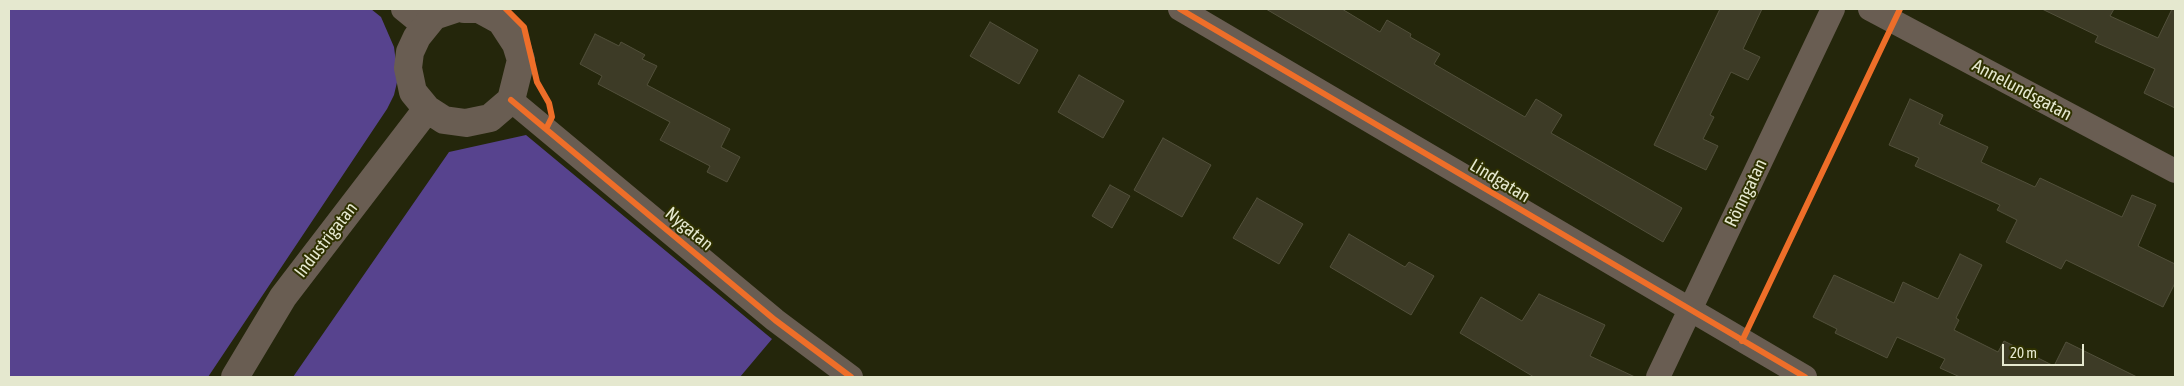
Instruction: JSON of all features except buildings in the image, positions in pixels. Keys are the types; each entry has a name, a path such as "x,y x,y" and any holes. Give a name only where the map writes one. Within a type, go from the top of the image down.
{"street":[{"path":"403,9 425,27"},
{"path":"455,9 434,16 417,37 410,52 408,68 414,92 427,109 444,120 466,123 490,118 511,100 521,60 516,44 500,21 499,14 479,9 464,9"},
{"name":"Lindgatan","path":"1180,9 1805,377"},
{"name":"Rönngatan","path":"1658,377 1833,9"},
{"name":"Annelundsgatan","path":"1870,9 2175,171"},
{"name":"Nygatan","path":"511,100 775,320 851,377"},
{"name":"Industrigatan","path":"234,377 283,297 427,109"}],"shaded area":[{"path":"9,9 371,9 381,17 394,47 398,78 394,95 387,109 208,377 9,377"},
{"path":"526,135 772,339 740,377 293,377 449,152"}],"cycle path":[{"path":"506,9 524,27 537,82 549,103 552,117 546,129"},
{"path":"1180,9 1805,377"},
{"path":"1742,341 1900,9"},
{"path":"511,100 775,320 851,377"}]}
